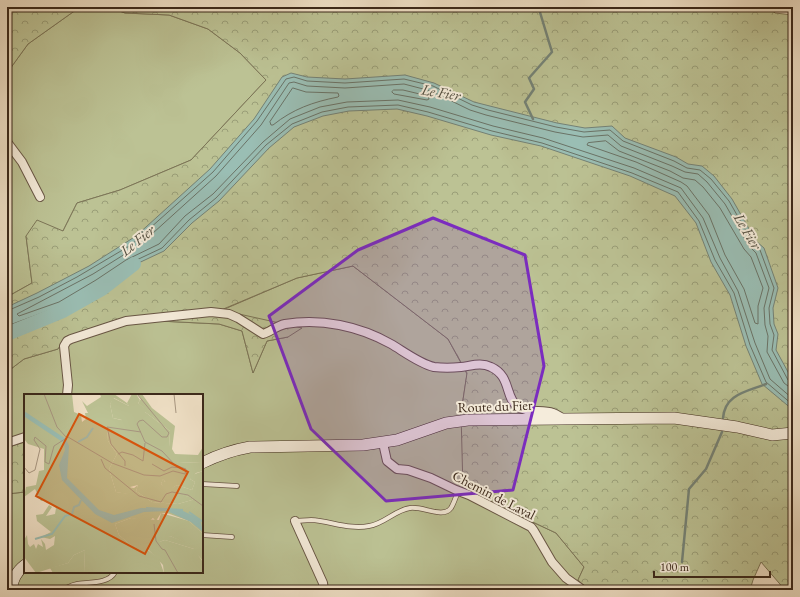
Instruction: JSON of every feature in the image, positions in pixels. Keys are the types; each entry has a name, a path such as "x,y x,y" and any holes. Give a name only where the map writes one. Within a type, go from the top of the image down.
{"main road":[{"name":"Route du Fier","path":"203,463 236,449 250,447 363,446 383,443 446,423 468,420 674,418 737,427 772,435 793,433"},
{"path":"11,590 13,578 18,570 24,566"}],"street":[{"path":"7,142 22,162 40,197"},
{"path":"67,394 68,385 64,346 71,339 126,321 211,312 229,314 263,334 284,324 342,324 387,342 432,367 460,367 476,364 489,366 498,371 503,377 514,403 518,407 523,410 553,413 565,419"},
{"path":"7,443 24,437"},
{"name":"Chemin de Laval","path":"383,443 387,461 397,469 408,470 431,478 469,495 531,527 552,562 566,578 583,590"},
{"path":"295,521 323,582 324,590"}],"lane":[{"path":"203,484 237,486"},
{"path":"295,521 310,520 367,527 380,524 398,512 410,508 428,509 439,513 445,512 450,510 453,506 458,491"},
{"path":"203,535 232,537"},
{"path":"62,590 74,584 103,580 113,576 114,573"}],"highlighted area":[{"path":"433,218 525,255 544,366 513,490 386,501 311,429 269,316 358,250"}],"green space":[{"path":"7,7 80,7 28,44 7,73"},
{"path":"80,7 109,7 125,13 169,15 208,29 240,53 266,80 191,160 120,190 77,203 63,231 26,236 32,283 7,297 7,73 28,44"},
{"path":"109,7 769,7 775,13 793,15 793,590 785,590 761,562 750,590 589,590 578,580 584,567 556,533 463,489 461,413 467,373 448,339 353,266 297,278 221,310 302,328 288,337 267,341 253,373 242,331 219,324 119,319 65,337 58,349 24,359 7,372 7,297 32,283 26,236 37,220 63,231 77,203 120,190 191,160 266,80 240,53 208,29 169,15 125,13"},
{"path":"353,266 448,339 467,374 461,413 496,505 556,533 584,567 578,580 589,590 7,590 7,494 24,492 24,573 203,573 203,394 24,394 24,442 7,447 7,372 24,359 58,349 65,337 119,319 219,324 242,331 253,373 267,341 288,337 220,311 297,278"},
{"path":"24,442 24,492 7,494 7,447"}],"water":[{"path":"291,73 307,77 345,79 405,75 434,83 474,102 557,123 585,128 612,126 625,138 676,157 688,164 702,166 714,176 732,199 756,241 764,248 778,288 773,308 774,324 778,334 776,350 793,381 793,410 762,384 746,346 730,295 711,262 696,223 675,196 630,176 541,146 491,135 427,116 397,109 349,111 323,116 294,127 269,148 219,201 192,223 164,251 130,267 101,288 63,310 7,331 7,307 89,266 136,236 210,169 254,119 282,77"}],"waterway":[{"path":"533,119 525,102 534,89 529,78 552,52 539,9 541,7"},
{"name":"Le Fier","path":"7,334 63,311 102,289 134,264"},
{"path":"723,418 725,410 732,399 744,392 766,384"},
{"path":"682,562 689,489 706,469 722,432"}]}
